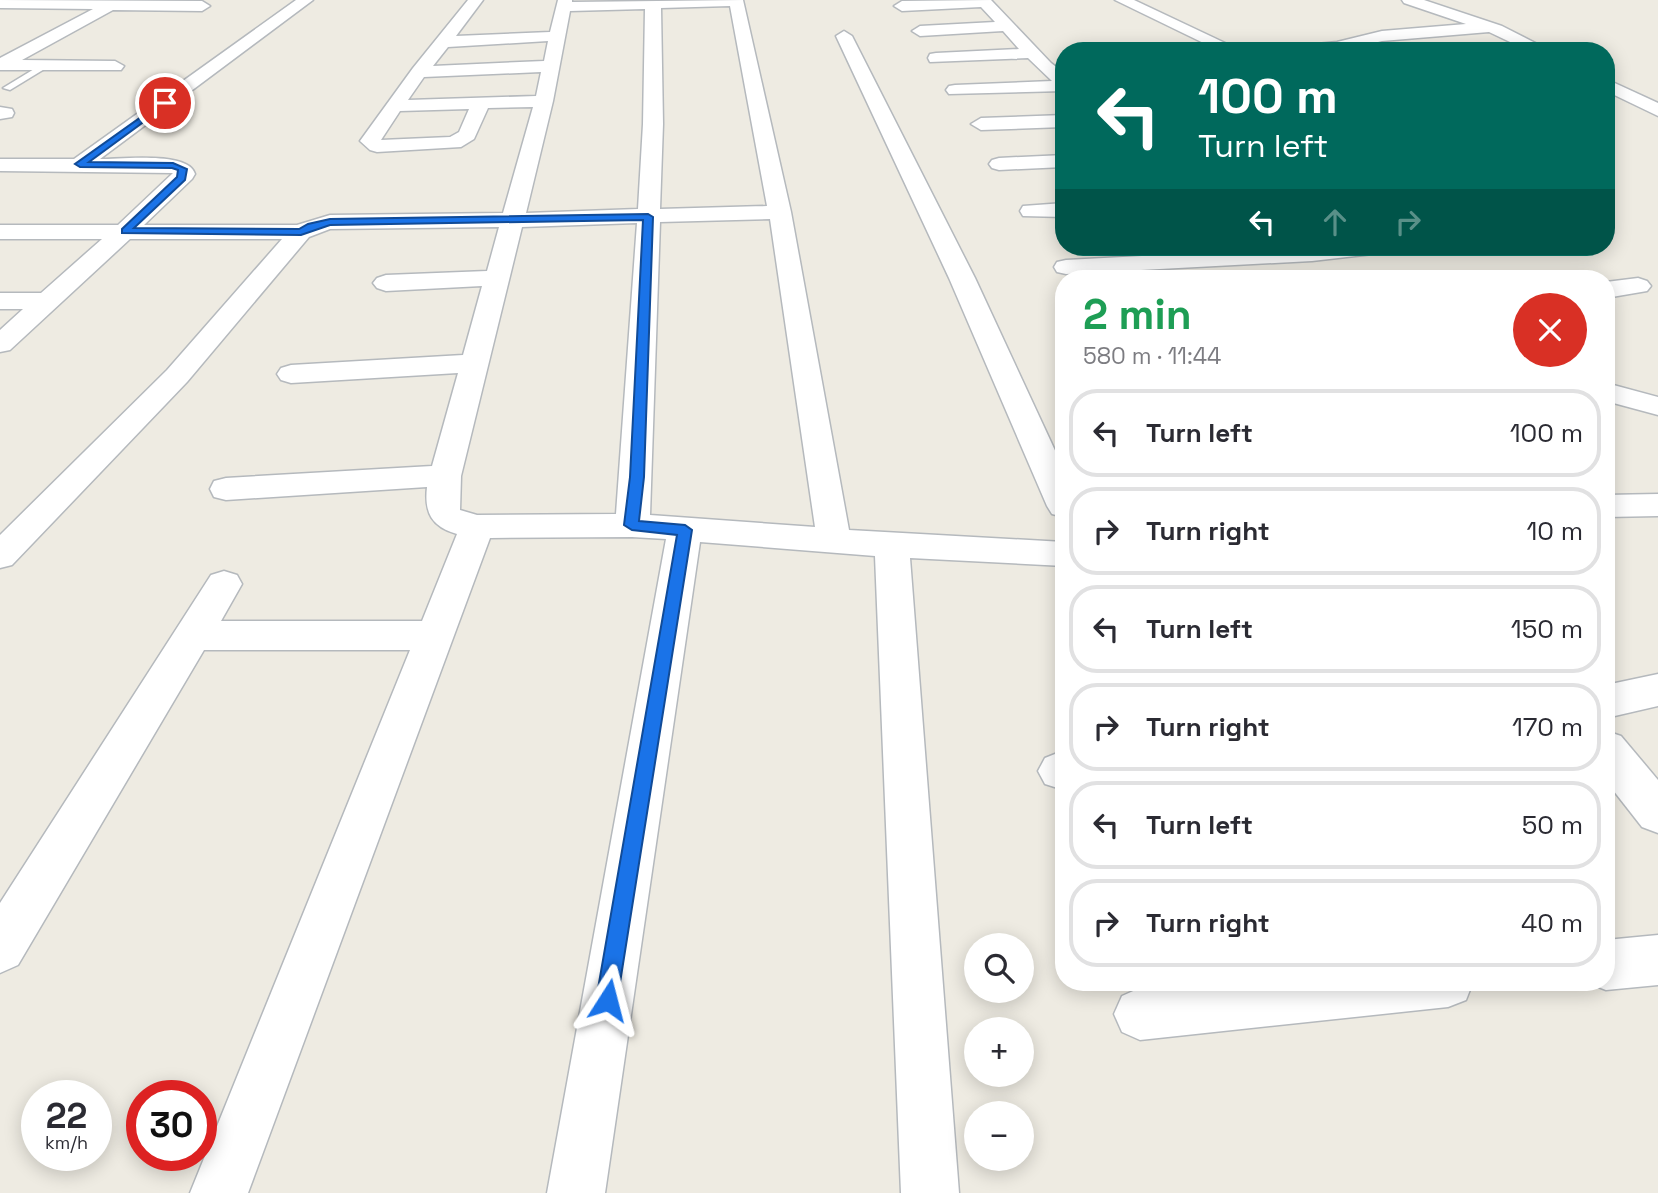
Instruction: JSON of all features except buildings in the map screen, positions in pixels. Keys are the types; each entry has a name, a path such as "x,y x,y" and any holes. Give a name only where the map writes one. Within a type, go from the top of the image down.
{"street":[{"path":"80,164 306,0"},
{"path":"476,0 371,138 373,145 454,143 467,135 481,103"},
{"path":"1122,0 1214,42"},
{"path":"1409,0 1490,27 1523,42"},
{"path":"834,541 780,212 736,1 653,2 561,8 544,101 444,476 440,508 444,515 460,524 477,527 632,525 685,530 834,541 892,545 1055,554"},
{"path":"902,6 984,1 1055,75"},
{"path":"632,525 637,477 653,124 653,2"},
{"path":"0,4 117,3 202,6"},
{"path":"115,66 0,65 117,3"},
{"path":"463,15 489,15"},
{"path":"920,31 1007,26"},
{"path":"1357,42 1382,36 1490,27"},
{"path":"26,29 105,30"},
{"path":"442,42 558,36"},
{"path":"844,36 961,278 1055,486"},
{"path":"936,58 1032,53"},
{"path":"419,72 551,66"},
{"path":"955,90 1055,84"},
{"path":"1615,88 1658,110"},
{"path":"394,106 544,101"},
{"path":"981,124 1055,121"},
{"path":"999,164 1055,161"},
{"path":"0,164 173,165 183,169 181,178 0,344"},
{"path":"1031,211 1055,210"},
{"path":"0,556 177,376 301,232 312,226 330,222 780,212"},
{"path":"0,232 301,232"},
{"path":"1066,267 1223,256"},
{"path":"1315,256 1332,270"},
{"path":"386,283 498,278"},
{"path":"1615,289 1638,286"},
{"path":"0,302 45,301"},
{"path":"291,374 476,363"},
{"path":"1615,390 1658,379"},
{"path":"1615,394 1658,406"},
{"path":"226,489 444,476"},
{"path":"1615,506 1658,505"},
{"path":"219,1193 477,527"},
{"path":"576,1193 685,530"},
{"path":"892,545 930,1193"},
{"path":"0,948 224,584"},
{"path":"193,635 434,636"},
{"path":"1615,700 1658,690"},
{"path":"1615,760 1658,813"},
{"path":"1615,964 1658,960"},
{"path":"1140,1014 1361,991"}],"lane":[{"path":"7,88 47,65"}],"route":[{"path":"165,103 80,164 173,165 183,169 181,178 125,231 301,232 320,223 330,222 648,217 637,477 632,525 685,530 608,1000"}]}
